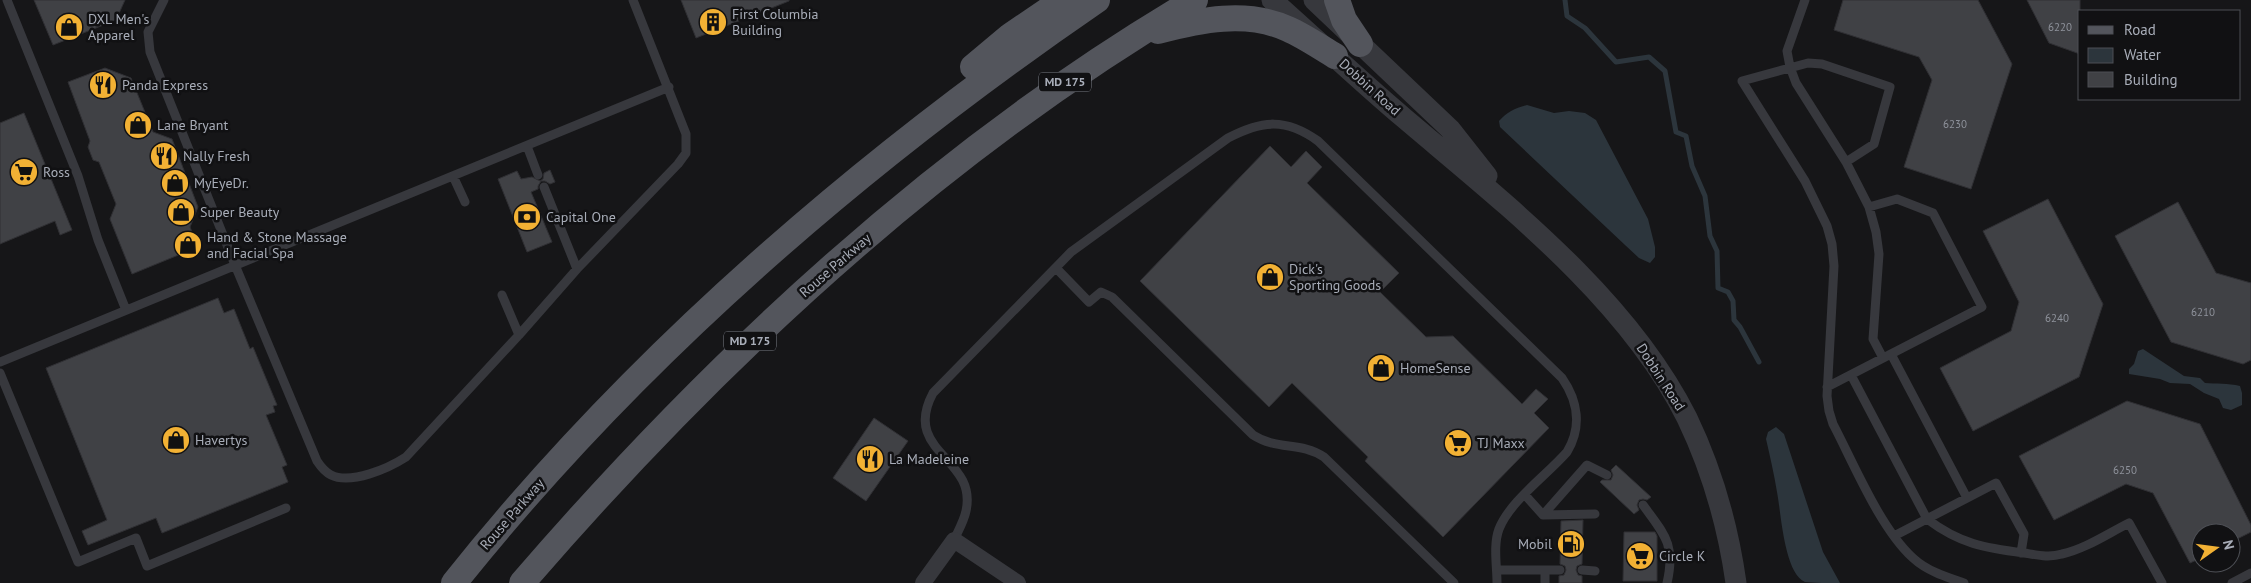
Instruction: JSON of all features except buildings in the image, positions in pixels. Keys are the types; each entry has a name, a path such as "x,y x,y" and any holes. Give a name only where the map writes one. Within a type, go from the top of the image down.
{"main road":[{"path":"710,308 793,225 926,106 1010,36 1063,0"},
{"name":"Rouse Parkway","path":"454,583 542,480 623,393 710,308 881,158 998,69 1097,0"},
{"name":"Rouse Parkway","path":"522,583 583,512 663,426 748,343 832,267 981,144 1050,92 1128,39 1195,0"},
{"path":"1337,0 1344,20 1360,44"},
{"path":"1128,39 1204,21 1251,18 1287,28 1335,56"}],"street":[{"name":"Dobbin Road","path":"1272,0 1403,117 1516,212 1602,298 1635,338 1665,380 1705,458 1719,501 1732,555 1736,583"},
{"name":"Dobbin Road","path":"1314,0 1450,129 1516,212"},
{"path":"924,583 954,540 1018,583"}],"lane":[{"path":"7,0 78,176 98,240 126,310"},
{"path":"164,0 148,32 150,52 235,265 317,461 324,470 341,478 374,472 394,465 406,456 519,335 577,269 678,164 686,153 686,134 633,0"},
{"path":"1805,0 1787,51 1790,67 1796,83 1846,162 1870,207 1879,254 1873,339 1887,356 1967,498"},
{"path":"1846,162 1874,144 1890,87 1822,64 1808,63 1742,81 1805,181 1827,226 1832,244 1834,266 1827,387 1828,411 1833,424 1894,536 1914,559 1947,578 1964,583"},
{"path":"0,362 669,87"},
{"path":"954,540 966,511 965,488 956,469 928,437 925,415 928,403 934,392 1072,252 1228,138 1244,130 1275,123 1291,126 1305,132 1318,141 1562,378 1571,391 1576,403 1577,415 1574,441 1560,460 1513,507 1498,530 1496,544 1497,583"},
{"path":"527,146 538,175"},
{"path":"453,176 464,202"},
{"path":"544,187 577,269"},
{"path":"1827,387 1982,307 1933,213 1897,199 1870,207"},
{"path":"1056,268 1089,302 1100,292 1112,297 1253,435 1269,444 1310,448 1324,457 1454,583"},
{"path":"502,295 519,335"},
{"path":"0,372 78,562 136,538 147,566 286,508"},
{"path":"1851,375 1928,519 1940,529 1985,548 2049,557 2077,550 2128,523 2162,583"},
{"path":"1543,515 1588,465 1607,475"},
{"path":"1894,536 1996,483 2024,534 2021,553"},
{"path":"1525,495 1543,515 1595,514"},
{"path":"1643,505 1666,535 1670,551 1667,583"},
{"path":"1497,570 1560,570"},
{"path":"1544,570 1545,583"},
{"path":"1582,570 1595,570"},
{"path":"2232,583 2251,573"}],"water":[{"path":"1527,105 1554,113 1569,111 1585,113 1596,120 1648,219 1655,247 1655,257 1650,263 1639,258 1500,127 1499,121 1505,115"},
{"path":"2143,349 2184,376 2200,378 2205,383 2240,386 2242,405 2231,410 2223,408 2219,399 2204,393 2190,384 2170,383 2160,379 2129,374 2129,369 2134,364 2138,351"},
{"path":"1776,427 1784,434 1823,552 1840,583 1805,582 1792,567 1785,541 1766,439 1768,432"}],"waterway":[{"path":"1565,0 1567,16 1585,28 1616,62 1649,57 1665,71 1676,132 1686,136 1692,166 1705,196 1710,236 1717,251 1718,288 1728,292 1733,301 1734,320 1740,327 1759,362"}],"place":[{"name":"First Columbia Building","path":"713,22"},
{"name":"DXL Men's Apparel","path":"69,27"},
{"name":"Panda Express","path":"103,85"},
{"name":"Lane Bryant","path":"138,125"},
{"name":"Nally Fresh","path":"164,156"},
{"name":"Ross","path":"24,172"},
{"name":"MyEyeDr.","path":"175,183"},
{"name":"Super Beauty","path":"181,212"},
{"name":"Capital One","path":"527,217"},
{"name":"Hand & Stone Massage and Facial Spa","path":"188,245"},
{"name":"Dick's Sporting Goods","path":"1270,277"},
{"name":"HomeSense","path":"1381,368"},
{"name":"Havertys","path":"176,440"},
{"name":"TJ Maxx","path":"1458,443"},
{"name":"La Madeleine","path":"870,459"},
{"name":"Mobil","path":"1571,544"},
{"name":"Circle K","path":"1640,556"}]}
